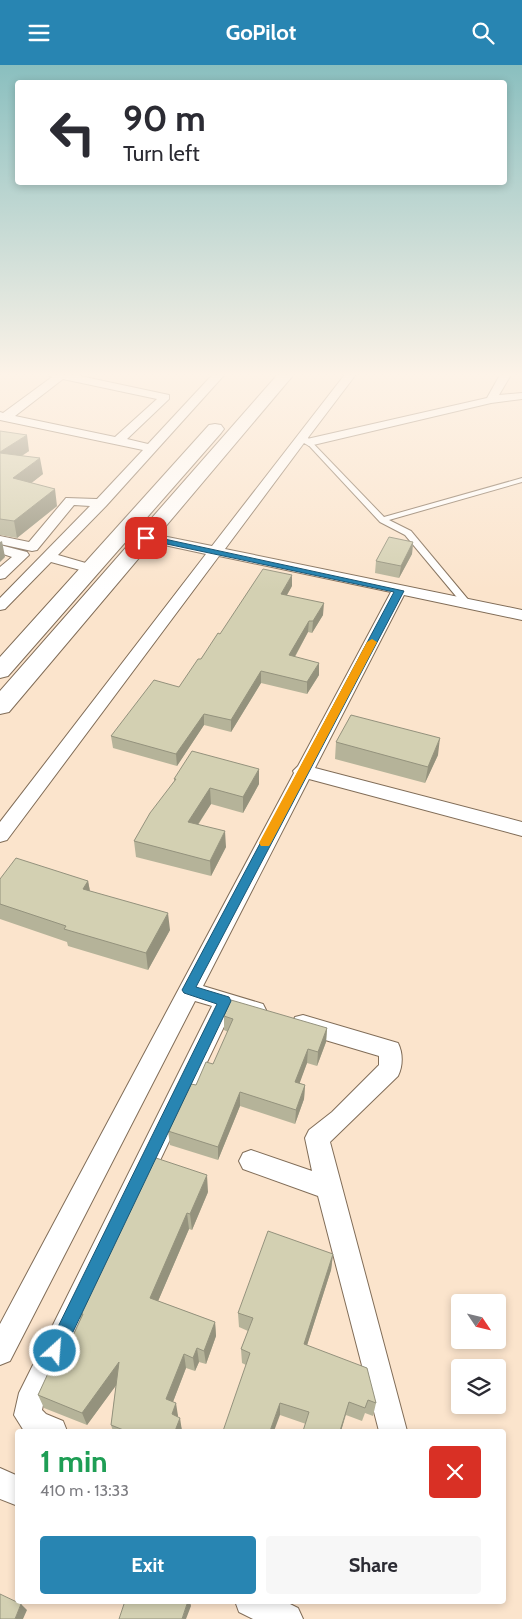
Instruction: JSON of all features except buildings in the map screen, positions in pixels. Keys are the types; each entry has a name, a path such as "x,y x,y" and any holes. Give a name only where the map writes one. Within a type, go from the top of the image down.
{"street":[{"path":"134,446 151,449"},
{"path":"0,606 6,592 48,557 154,446"},
{"path":"0,671 200,446"},
{"path":"0,706 225,446"},
{"path":"0,835 215,552 301,446"},
{"path":"0,540 32,547 71,501 101,503"},
{"path":"123,533 522,615"},
{"path":"0,549 22,555 0,575"},
{"path":"48,557 91,569"},
{"path":"0,1351 302,771 399,591"},
{"path":"302,771 522,829"},
{"path":"188,990 390,1050 390,1069 340,1119 317,1138 328,1188 392,1429"},
{"path":"48,1429 36,1424 28,1415 30,1403 225,1001"},
{"path":"251,1161 328,1188"},
{"path":"0,1483 15,1490"},
{"path":"256,1604 287,1619"}],"lane":[{"path":"312,446 383,520 408,533 468,605"},
{"path":"383,520 522,479"}],"slow traffic":[{"path":"265,843 372,642"}],"route":[{"path":"55,1351 225,1001 188,990 302,771 399,591 146,538"}]}
